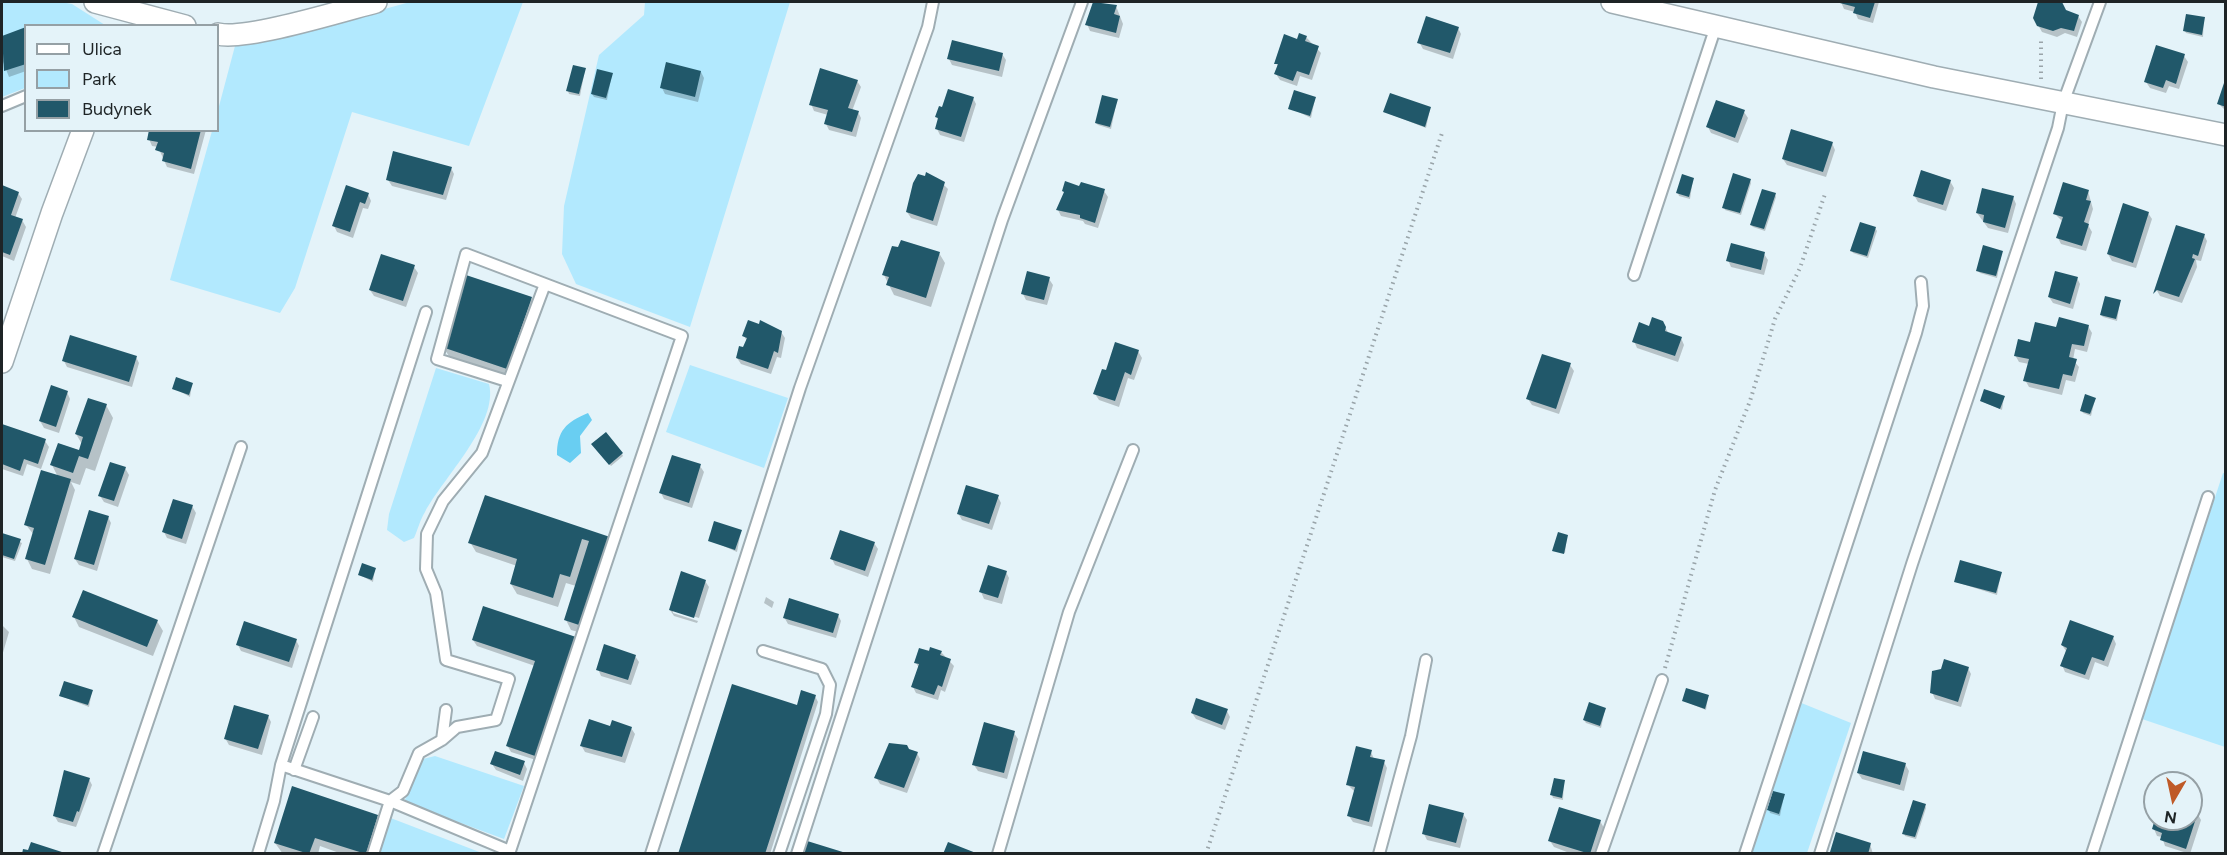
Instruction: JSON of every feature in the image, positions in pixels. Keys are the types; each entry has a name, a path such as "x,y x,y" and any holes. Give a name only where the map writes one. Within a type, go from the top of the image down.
{"street":[{"path":"95,2 177,24"},
{"path":"219,34 254,31 312,20 376,2"},
{"path":"1612,2 1934,77 2226,135"},
{"path":"2,362 82,132"}],"lane":[{"path":"651,854 800,388 927,27 933,2"},
{"path":"797,854 1002,220 1083,2"},
{"path":"1820,854 1912,564 2058,128 2063,103 2100,2"},
{"path":"1634,275 1716,26"},
{"path":"2,106 24,97"},
{"path":"281,765 390,801 510,851 682,336 466,254 437,359 507,381"},
{"path":"1745,854 1916,333 1923,306 1921,282"},
{"path":"373,854 390,801 403,791 419,753 442,740 457,727 496,720 509,679 446,660 436,593 426,569 427,534 443,501 482,453 545,284"},
{"path":"258,854 274,801 281,765 426,312"},
{"path":"103,854 241,447"},
{"path":"998,854 1069,612 1133,450"},
{"path":"2092,854 2208,497"},
{"path":"763,651 822,669 830,685 826,714 779,854"},
{"path":"1379,854 1411,736 1426,660"},
{"path":"1601,854 1662,680"},
{"path":"442,740 446,710"},
{"path":"294,770 313,717"}],"path":[{"path":"2037,98 2042,72 2042,41"},
{"path":"1206,854 1443,130"},
{"path":"1662,680 1712,499 1750,401 1775,319 1800,268 1825,194"}],"green space":[{"path":"2,2 72,4 103,24 24,24 24,88 2,97"},
{"path":"410,2 523,2 469,146 352,112 295,288 280,313 170,280 212,132 219,132 219,106 235,46 319,27"},
{"path":"645,2 790,2 690,327 576,284 562,254 564,206 599,55 644,15"},
{"path":"690,365 788,398 764,468 666,432"},
{"path":"436,368 489,384 490,399 486,416 468,450 433,498 420,521 414,538 404,542 387,530 389,514"},
{"path":"2223,473 2226,474 2225,747 2142,719"},
{"path":"1794,700 1851,723 1807,853 1743,854"},
{"path":"435,756 524,786 504,839 404,802 423,759"},
{"path":"388,817 482,853 376,854"}],"shaded area":[{"path":"588,413 592,420 580,436 581,453 570,463 557,455 561,434 564,428 574,420"}],"building":[{"path":"1093,2 1117,5 1114,14 1120,16 1116,33 1085,25"},
{"path":"1836,2 1875,2 1870,18 1853,13 1855,7"},
{"path":"2038,2 2062,2 2066,10 2079,15 2074,31 2061,28 2053,31 2037,26 2033,18"},
{"path":"2186,14 2205,17 2202,35 2183,31"},
{"path":"1426,16 1459,27 1450,53 1417,43"},
{"path":"24,28 24,65 4,71 2,36"},
{"path":"1299,33 1307,36 1305,41 1319,46 1309,75 1297,71 1293,81 1274,74 1278,64 1274,64 1284,34 1297,39"},
{"path":"952,40 1003,53 999,71 947,59"},
{"path":"2156,45 2185,54 2176,84 2166,80 2163,88 2144,82"},
{"path":"666,62 701,71 695,97 660,88"},
{"path":"573,65 586,68 579,94 566,91"},
{"path":"820,68 858,80 848,108 859,111 852,132 824,124 828,110 809,105"},
{"path":"597,69 613,73 606,98 591,94"},
{"path":"2226,80 2226,107 2217,104"},
{"path":"948,89 974,97 961,137 935,129 938,118 935,117 939,106 942,107"},
{"path":"1294,90 1316,97 1310,116 1288,109"},
{"path":"1390,93 1431,107 1425,127 1383,112"},
{"path":"1102,95 1118,99 1110,127 1095,123"},
{"path":"1716,100 1745,110 1735,138 1706,127"},
{"path":"1791,129 1833,142 1823,172 1782,159"},
{"path":"149,132 200,132 191,169 162,161 164,153 155,150 158,142 147,140"},
{"path":"393,151 452,167 443,195 386,180"},
{"path":"1921,170 1951,180 1943,205 1913,196"},
{"path":"926,172 945,182 933,221 906,212 913,183 918,174 925,176"},
{"path":"1733,173 1751,179 1740,213 1722,208"},
{"path":"1682,174 1694,178 1689,197 1676,193"},
{"path":"1065,181 1079,186 1081,182 1105,189 1095,223 1080,218 1080,215 1056,210 1064,192 1062,191"},
{"path":"2063,182 2089,190 2086,200 2091,201 2084,222 2089,224 2082,246 2056,238 2063,217 2053,214"},
{"path":"2,185 19,192 11,215 23,219 10,255 2,252"},
{"path":"346,185 369,193 365,204 360,202 350,232 332,226"},
{"path":"1982,188 2014,196 2005,228 1983,222 1984,215 1976,213"},
{"path":"1762,189 1776,193 1764,229 1750,225"},
{"path":"2123,203 2149,212 2133,263 2107,254"},
{"path":"1860,222 1876,227 1867,256 1850,251"},
{"path":"2176,225 2205,234 2198,256 2193,254 2192,258 2195,259 2179,297 2157,290 2153,294"},
{"path":"901,240 940,252 926,298 886,285 889,277 882,275 892,246 898,247"},
{"path":"1731,243 1765,252 1761,270 1726,261"},
{"path":"1983,245 2003,251 1996,276 1976,271"},
{"path":"381,254 415,265 403,301 369,290"},
{"path":"1027,271 1050,277 1044,300 1021,294"},
{"path":"2055,271 2078,277 2070,304 2048,297"},
{"path":"466,275 532,297 507,369 442,347"},
{"path":"2105,296 2121,300 2116,319 2100,315"},
{"path":"1652,317 1663,321 1665,331 1682,337 1675,356 1632,342 1639,322 1649,326"},
{"path":"2059,317 2089,325 2084,346 2072,344 2069,357 2077,359 2072,376 2063,374 2059,389 2023,381 2029,359 2014,356 2018,339 2030,342 2035,322 2056,327"},
{"path":"748,320 759,324 760,320 782,331 778,353 774,351 768,369 736,358 739,346 743,347 747,338 742,336"},
{"path":"70,335 137,356 129,382 62,361"},
{"path":"1115,342 1139,350 1131,375 1125,372 1115,401 1093,394 1102,369 1106,370"},
{"path":"1542,354 1571,363 1556,409 1526,399"},
{"path":"176,377 193,383 189,395 172,389"},
{"path":"51,385 68,391 56,427 39,421"},
{"path":"1984,389 2005,396 2000,409 1980,401"},
{"path":"2085,394 2096,398 2090,414 2080,411"},
{"path":"88,398 107,404 88,459 79,456 73,473 50,465 58,443 79,450 83,437 75,434"},
{"path":"2,424 46,439 38,464 24,459 20,471 2,464"},
{"path":"606,432 623,453 609,465 591,444"},
{"path":"672,455 701,464 689,503 659,493"},
{"path":"110,462 126,467 114,501 98,496"},
{"path":"41,470 71,479 45,565 25,559 34,528 24,525"},
{"path":"966,485 999,495 989,524 957,514"},
{"path":"485,495 610,537 582,626 564,620 589,541 582,539 570,577 560,574 553,598 510,584 517,559 468,543"},
{"path":"173,499 193,505 182,539 162,532"},
{"path":"89,510 109,516 94,565 74,559"},
{"path":"714,521 742,530 735,550 708,541"},
{"path":"840,530 875,542 865,571 830,559"},
{"path":"1558,532 1568,535 1564,554 1552,551"},
{"path":"2,533 21,539 14,559 2,555"},
{"path":"1960,560 2002,572 1996,593 1954,582"},
{"path":"362,563 376,568 372,580 358,575"},
{"path":"988,565 1007,571 998,598 979,592"},
{"path":"681,571 706,580 694,618 669,610"},
{"path":"83,590 158,620 147,647 72,617"},
{"path":"789,598 839,614 833,633 783,618"},
{"path":"483,606 579,638 538,757 506,746 535,661 472,640"},
{"path":"2070,620 2114,636 2104,661 2092,657 2085,675 2060,666 2067,648 2061,645"},
{"path":"244,621 297,639 289,662 236,645"},
{"path":"604,644 636,655 628,680 596,670"},
{"path":"930,647 942,651 940,655 951,659 942,687 938,685 934,695 911,687 919,664 914,663 919,648 929,651"},
{"path":"1944,659 1969,667 1958,702 1930,693 1932,671 1941,669"},
{"path":"64,681 93,690 88,705 59,696"},
{"path":"732,684 797,705 801,690 816,695 765,854 678,854"},
{"path":"1686,688 1709,695 1705,709 1682,701"},
{"path":"1196,698 1228,709 1222,725 1191,713"},
{"path":"1589,702 1606,708 1600,726 1583,720"},
{"path":"234,705 269,715 258,749 224,739"},
{"path":"589,719 610,726 612,720 632,727 622,757 580,746"},
{"path":"984,722 1015,731 1004,773 972,765"},
{"path":"889,743 907,745 909,749 918,752 904,788 874,778"},
{"path":"1356,746 1372,750 1370,757 1385,760 1369,822 1347,816 1355,787 1346,785"},
{"path":"495,751 525,761 520,775 490,764"},
{"path":"1863,751 1906,763 1900,785 1857,773"},
{"path":"64,770 90,778 79,812 77,811 73,822 53,816"},
{"path":"1554,778 1565,780 1562,798 1550,795"},
{"path":"292,786 378,815 366,854 315,838 309,854 274,843"},
{"path":"1773,791 1785,794 1779,814 1767,810"},
{"path":"1913,800 1926,804 1915,837 1902,834"},
{"path":"1429,804 1464,813 1456,843 1422,834"},
{"path":"1559,807 1601,820 1590,854 1548,841"},
{"path":"2157,831 2192,831 2186,849 2160,840 2162,833"},
{"path":"1836,832 1871,843 1868,854 1830,852"},
{"path":"804,840 846,853 846,854 801,854"},
{"path":"31,842 65,854 22,854 23,849 28,850"},
{"path":"948,842 976,853 976,854 943,854"}]}
